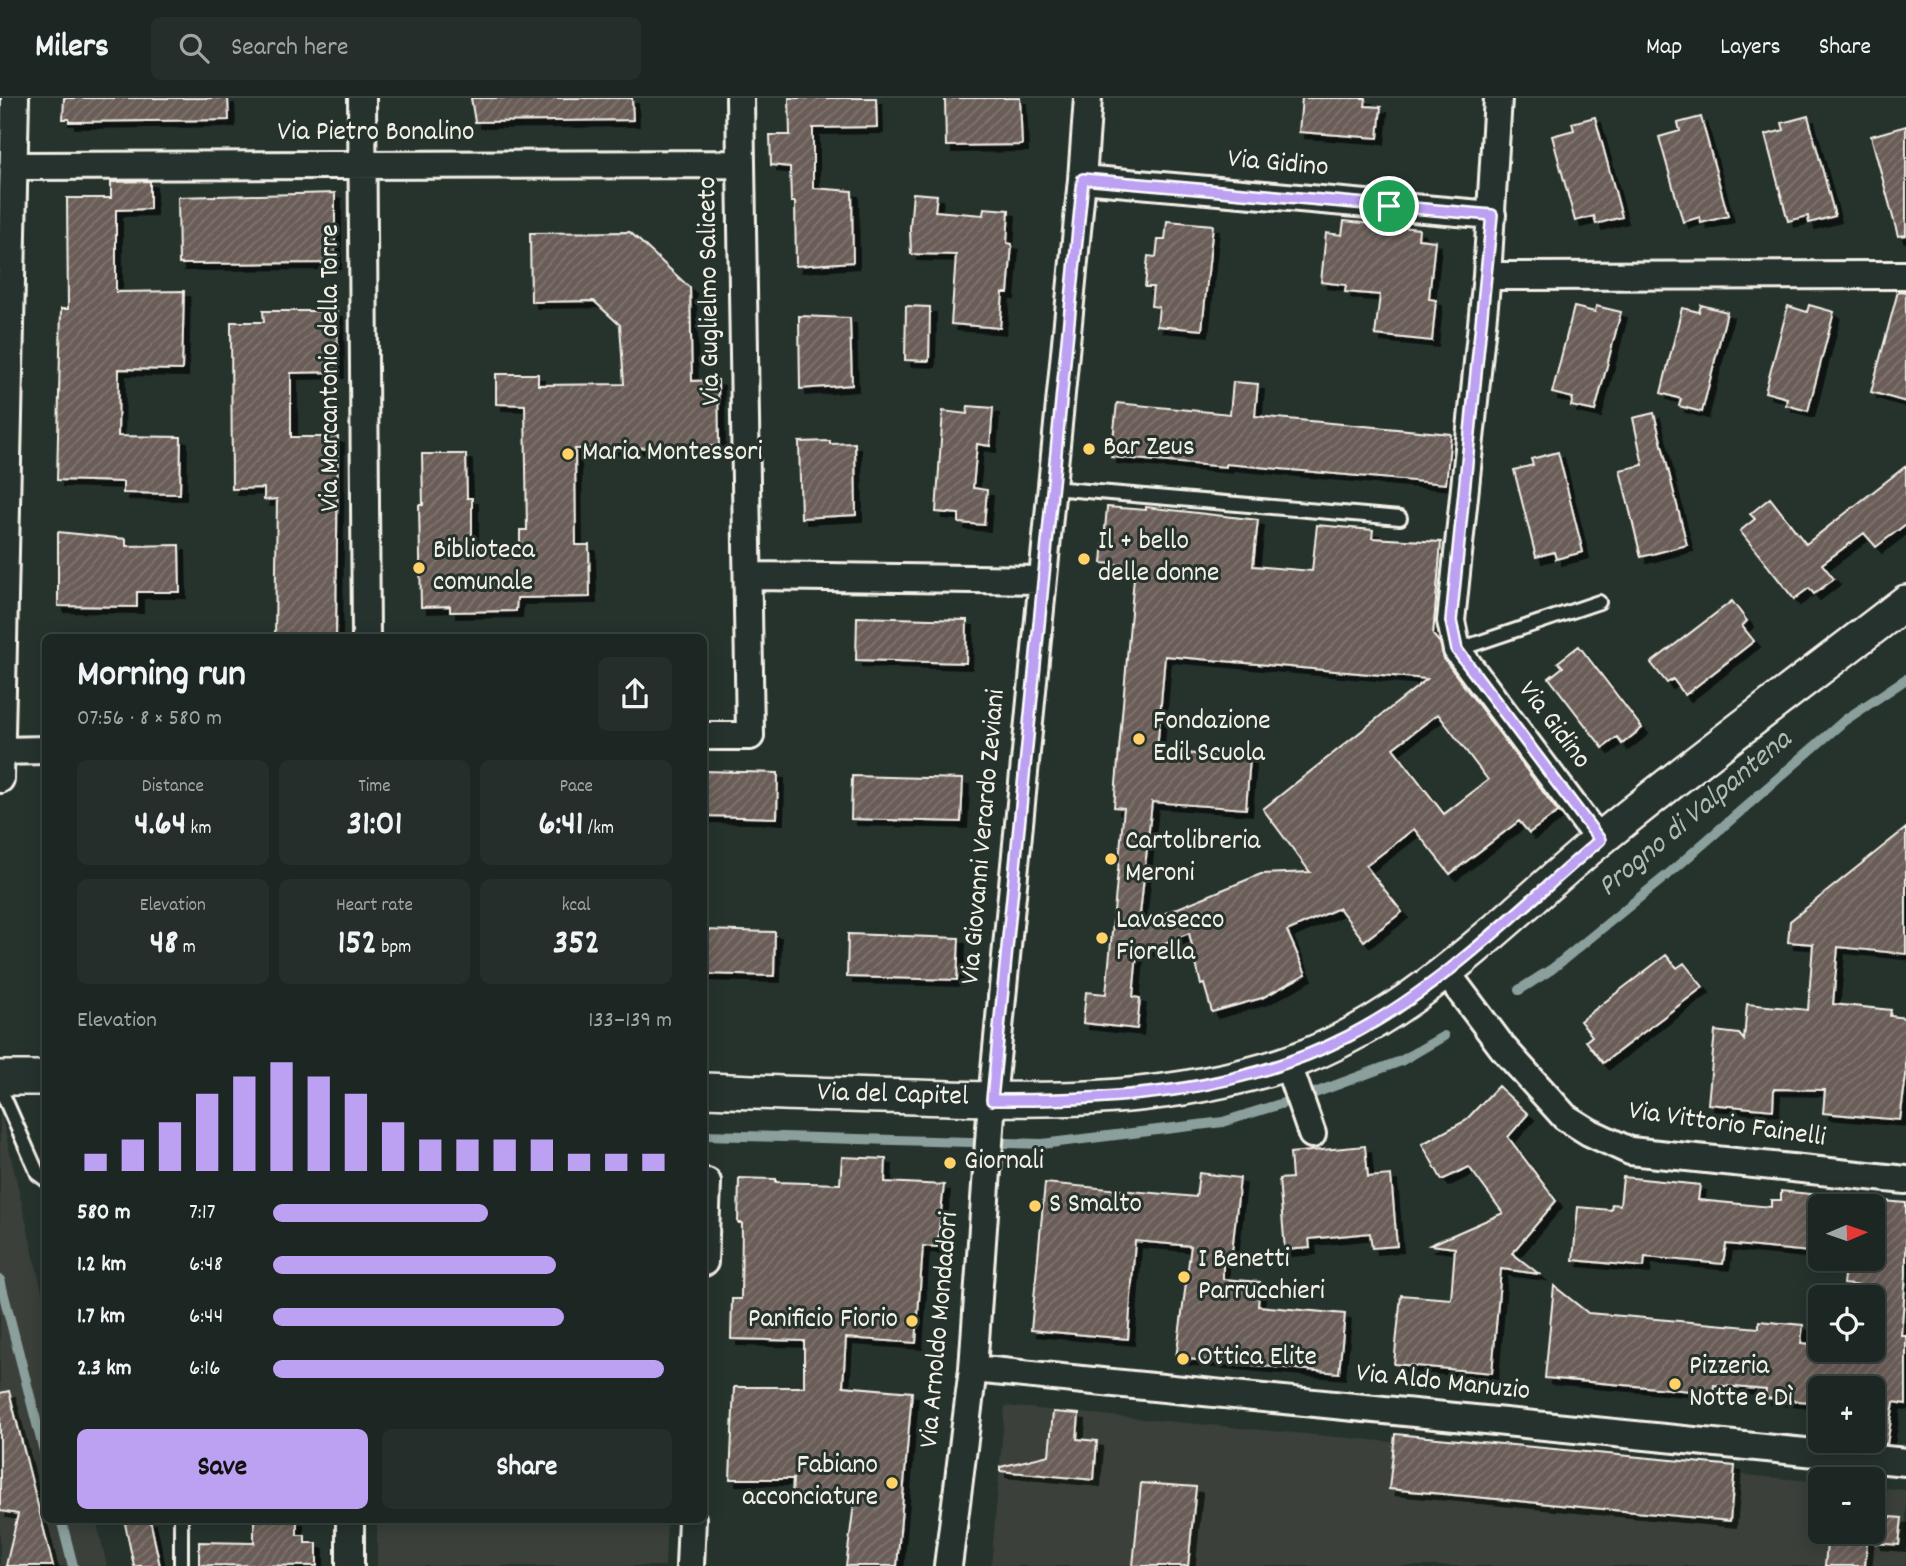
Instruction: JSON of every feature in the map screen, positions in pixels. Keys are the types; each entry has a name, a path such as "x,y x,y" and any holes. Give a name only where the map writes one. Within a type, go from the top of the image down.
{"street":[{"path":"0,779 15,98"},
{"name":"Via Marcantonio della Torre","path":"362,98 366,634"},
{"name":"Via Guglielmo Saliceto","path":"707,736 750,736 740,98"},
{"name":"Via Giovanni Verardo Zeviani","path":"991,1109 1041,580 1083,179 1088,98"},
{"path":"1492,215 1499,98"},
{"name":"Via Pietro Bonalino","path":"13,166 740,164"},
{"name":"Via Gidino","path":"1083,179 1492,215 1451,621 1457,650 1600,840"},
{"path":"1487,276 1906,275"},
{"path":"748,576 1041,580"},
{"name":"Via del Capitel","path":"707,1090 991,1109 1064,1100 1134,1096 1189,1088 1270,1069 1292,1076 1446,972 1600,840 1906,602"},
{"path":"1,751 42,750"},
{"name":"Via Vittorio Fainelli","path":"1446,972 1503,1048 1564,1117 1589,1132 1630,1150 1906,1180"},
{"path":"1292,1076 1312,1134"},
{"path":"0,1078 42,1078"},
{"name":"Via Arnoldo Mondadori","path":"948,1566 973,1369 991,1109"},
{"name":"Via Aldo Manuzio","path":"973,1369 1906,1462"},
{"path":"350,1523 350,1566"},
{"path":"690,1566 692,1523"}],"lane":[{"path":"1052,488 1400,518"},
{"path":"1457,650 1600,601"},
{"path":"0,1088 38,1174 42,1177"},
{"path":"181,1523 181,1566"}],"shaded area":[{"path":"0,1110 42,1291 42,1523 97,1523 107,1566 0,1566"},
{"path":"1005,1406 1808,1481 1808,1544 1885,1544 1885,1488 1906,1490 1906,1566 991,1566"},
{"path":"377,1523 667,1523 665,1566 377,1566"}],"building":[{"path":"64,98 228,98 229,120 69,122 69,119 63,119"},
{"path":"471,98 632,98 633,120 475,122"},
{"path":"789,98 876,98 877,127 813,128 813,188 852,191 853,262 796,266 795,202 791,202 790,167 771,165 770,135 790,135"},
{"path":"945,98 1020,98 1022,145 946,146"},
{"path":"1302,98 1366,98 1365,106 1381,107 1378,138 1299,132"},
{"path":"1808,116 1835,216 1809,223 1808,216 1788,221 1765,135 1784,130 1782,123"},
{"path":"1595,117 1622,217 1596,224 1594,216 1575,221 1552,136 1574,130 1572,123"},
{"path":"1701,117 1728,216 1701,223 1700,217 1683,222 1659,137 1680,131 1678,123"},
{"path":"1906,126 1906,235 1898,236 1871,136"},
{"path":"150,181 150,209 116,210 116,292 184,291 182,370 119,369 118,436 181,437 180,494 123,493 123,482 57,480 61,309 68,309 67,198 111,198 111,182"},
{"path":"335,193 335,263 179,264 178,197"},
{"path":"913,193 937,195 935,211 983,215 984,208 1009,210 1007,243 1012,244 1008,293 1003,293 1000,328 951,324 956,255 911,254"},
{"path":"1167,221 1213,225 1202,330 1157,326 1159,307 1151,306 1153,287 1145,287 1148,256 1156,257 1158,240 1165,240"},
{"path":"1344,221 1419,229 1418,239 1435,241 1429,299 1436,300 1432,341 1375,335 1380,295 1345,292 1346,285 1321,282 1326,233 1342,235"},
{"path":"630,232 690,288 692,381 718,380 719,446 575,449 576,545 589,545 590,597 517,598 516,611 450,612 450,606 421,607 419,505 423,505 422,454 466,454 467,498 472,498 472,547 520,546 520,530 527,530 525,405 496,404 496,374 538,374 538,385 624,384 620,325 594,301 531,302 530,233"},
{"path":"1898,291 1906,292 1906,402 1871,392"},
{"path":"1701,305 1727,312 1702,412 1679,406 1681,399 1661,393 1682,308 1699,312"},
{"path":"1809,305 1834,312 1808,411 1786,405 1787,398 1765,392 1788,306 1807,312"},
{"path":"906,306 930,307 929,361 905,360"},
{"path":"1596,306 1621,312 1595,411 1571,406 1573,398 1552,393 1574,307 1595,312"},
{"path":"263,311 337,311 338,372 291,373 291,437 338,437 336,634 275,634 277,499 264,500 264,488 232,489 231,322 264,322"},
{"path":"799,316 850,318 852,385 800,389"},
{"path":"1233,382 1258,384 1255,416 1451,434 1446,484 1226,464 1226,467 1111,457 1117,403 1230,414"},
{"path":"968,406 993,408 990,446 977,444 973,488 987,490 984,525 959,523 959,514 936,512 943,411 967,414"},
{"path":"1654,413 1687,545 1641,557 1620,470 1643,465 1633,418"},
{"path":"830,441 830,444 855,443 856,515 801,518 799,442"},
{"path":"1558,452 1583,552 1556,559 1554,552 1536,557 1514,470 1533,465 1531,459"},
{"path":"1906,466 1906,524 1876,547 1864,533 1822,564 1834,579 1814,594 1809,588 1794,599 1740,531 1755,519 1750,514 1770,498 1806,544"},
{"path":"1107,507 1146,510 1146,507 1258,520 1253,566 1312,571 1317,525 1373,530 1372,538 1441,542 1433,635 1440,643 1444,659 1558,812 1529,833 1519,821 1450,874 1414,829 1366,866 1402,912 1364,941 1339,908 1287,931 1306,974 1262,998 1212,1012 1204,984 1201,985 1189,933 1137,954 1133,997 1140,998 1137,1029 1083,1023 1086,992 1106,994 1124,808 1114,807 1135,566 1102,563","holes":["1165,656 1427,679 1263,809 1310,872 1261,874 1139,924 1152,802 1246,809 1250,758 1157,751","1438,714 1488,780 1444,814 1393,748"]},
{"path":"58,532 126,539 126,546 179,545 180,592 137,592 137,607 58,606"},
{"path":"1732,601 1747,621 1742,626 1754,641 1685,695 1673,679 1667,683 1651,663"},
{"path":"857,617 967,620 966,663 856,660"},
{"path":"1579,646 1642,728 1622,744 1617,737 1603,748 1549,678 1563,667 1558,662"},
{"path":"707,771 778,773 777,818 707,816"},
{"path":"852,776 963,779 961,822 851,819"},
{"path":"1906,828 1906,954 1838,947 1833,1004 1891,1010 1890,1016 1906,1018 1906,1076 1900,1120 1823,1113 1825,1090 1774,1089 1773,1110 1708,1104 1715,1031 1739,1034 1744,1040 1747,1004 1808,1010 1813,944 1788,942 1790,921"},
{"path":"707,930 775,932 774,976 707,974"},
{"path":"848,934 959,938 957,980 847,977"},
{"path":"1666,955 1677,968 1684,963 1703,987 1603,1063 1586,1041 1592,1036 1580,1021"},
{"path":"1498,1086 1528,1114 1508,1137 1556,1201 1512,1253 1539,1274 1501,1269 1492,1373 1394,1364 1401,1295 1451,1299 1455,1248 1430,1245 1503,1213 1469,1167 1442,1180 1422,1144 1465,1121"},
{"path":"1365,1146 1368,1177 1391,1175 1397,1246 1372,1248 1370,1233 1309,1239 1310,1248 1285,1250 1279,1179 1292,1178 1290,1153"},
{"path":"842,1157 886,1159 885,1182 944,1185 937,1247 923,1246 916,1343 846,1338 843,1386 912,1392 897,1566 846,1566 855,1496 792,1496 793,1479 730,1479 734,1387 804,1387 804,1341 731,1339 732,1299 741,1299 742,1223 738,1223 739,1178 840,1184"},
{"path":"1199,1173 1240,1178 1231,1261 1223,1262 1223,1279 1260,1282 1258,1306 1345,1314 1339,1373 1176,1358 1191,1246 1135,1241 1128,1339 1031,1330 1045,1183 1196,1197"},
{"path":"1623,1177 1700,1185 1698,1200 1771,1207 1771,1200 1781,1200 1781,1191 1810,1194 1808,1194 1808,1252 1726,1244 1723,1264 1645,1257 1644,1267 1573,1260 1578,1207 1611,1210 1612,1204 1620,1205"},
{"path":"1885,1201 1906,1203 1906,1275 1901,1335 1906,1335 1906,1404 1894,1402 1887,1444 1885,1376 1808,1376 1808,1402 1765,1398 1766,1390 1714,1385 1713,1393 1545,1378 1554,1286 1588,1313 1759,1328 1759,1321 1803,1325 1801,1343 1808,1344 1808,1362 1885,1362 1885,1285 1843,1284 1844,1271 1885,1271"},
{"path":"9,1391 53,1566 6,1566 18,1514 0,1511 0,1393"},
{"path":"1053,1412 1079,1414 1077,1439 1097,1441 1094,1480 1000,1471 1000,1467 1049,1455"},
{"path":"1395,1434 1735,1466 1730,1521 1389,1489"},
{"path":"1141,1483 1196,1487 1188,1566 1133,1566"},
{"path":"1885,1517 1902,1518 1899,1545 1885,1544"},
{"path":"125,1523 151,1523 160,1566 134,1566"},
{"path":"254,1523 297,1523 297,1535 305,1535 305,1543 317,1543 317,1566 199,1565 199,1542 254,1543"},
{"path":"1827,1544 1867,1544 1865,1566 1825,1566"}],"waterway":[{"name":"Progno di Valpantena","path":"1519,990 1552,969 1672,871 1845,720 1906,679"},
{"name":"Progno di Valpantena","path":"707,1135 1042,1144 1223,1122 1312,1094 1401,1061 1444,1036"},
{"path":"0,1280 42,1443"},
{"path":"62,1523 73,1566"}],"place":[{"name":"Bar Zeus","path":"1089,449"},
{"name":"Maria Montessori","path":"568,454"},
{"name":"Il + bello delle donne","path":"1084,559"},
{"name":"Biblioteca comunale","path":"419,568"},
{"name":"Fondazione Edil Scuola","path":"1139,739"},
{"name":"Cartolibreria Meroni","path":"1111,859"},
{"name":"Lavasecco Fiorella","path":"1102,938"},
{"name":"Giornali","path":"950,1163"},
{"name":"S Smalto","path":"1035,1206"},
{"name":"I Benetti Parrucchieri","path":"1184,1277"},
{"name":"Panificio Fiorio","path":"912,1321"},
{"name":"Ottica Elite","path":"1183,1359"},
{"name":"Pizzeria Notte e Dì","path":"1675,1384"},
{"name":"Fabiano acconciature","path":"892,1483"}],"route":[{"path":"1083,179 1389,206 1492,215 1451,621 1457,650 1600,840 1446,972 1378,1019 1314,1052 1270,1069 1178,1090 1134,1096 1064,1100 992,1100 1041,580 1083,179"}]}
